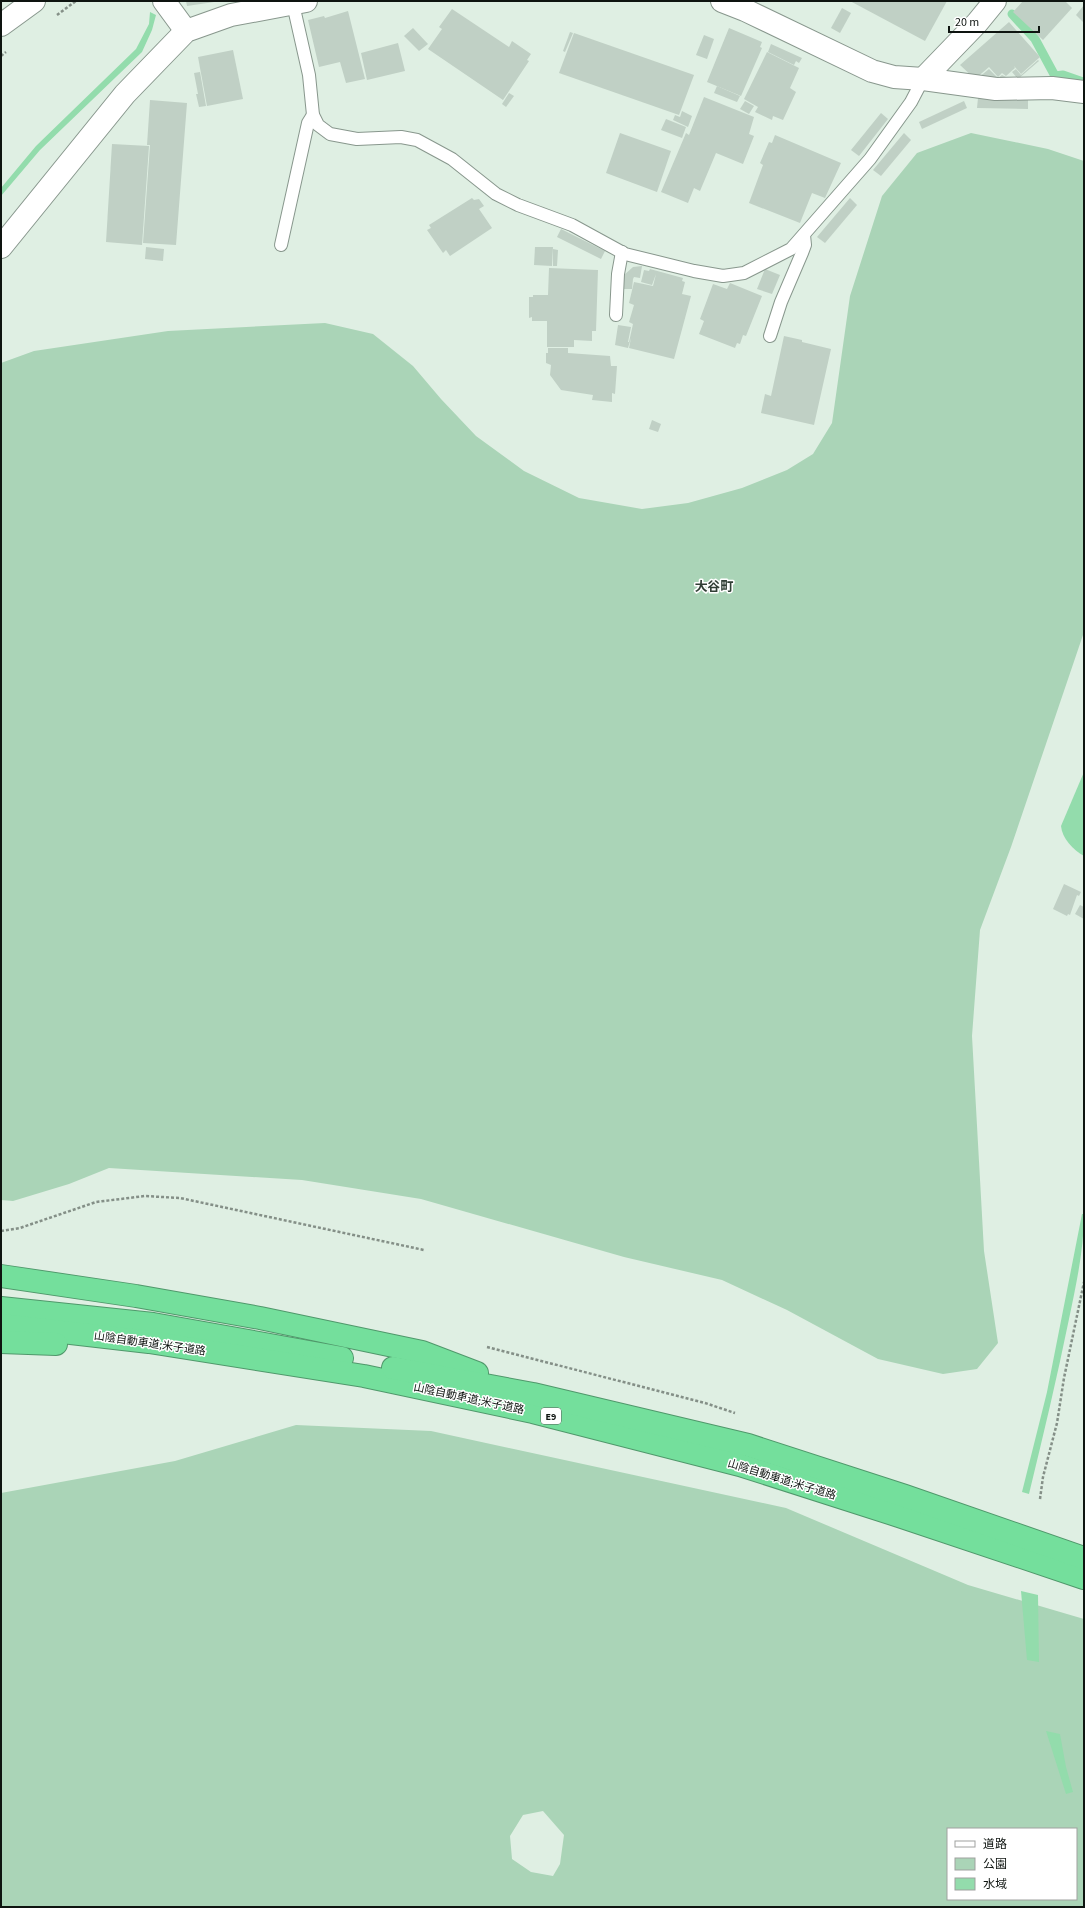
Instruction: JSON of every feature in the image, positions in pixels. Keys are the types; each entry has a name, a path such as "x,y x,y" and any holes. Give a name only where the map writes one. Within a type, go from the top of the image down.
{"highway":[{"path":"1,1276 136,1296 260,1318 422,1352 533,1394"},
{"name":"山陰自動車道;米子道路","path":"1,1308 153,1324 533,1394 748,1445 905,1496 1084,1558"},
{"name":"山陰自動車道;米子道路","path":"1,1325 157,1343 364,1376 533,1412 740,1465 1084,1578"},
{"path":"1,1342 50,1343 159,1352 428,1390"}],"street":[{"path":"1,25 34,1"},
{"path":"164,1 186,31"},
{"path":"722,1 745,10 872,71 894,77 923,79 996,89 1052,88 1084,92"},
{"path":"923,79 977,23 995,1"},
{"path":"1,247 125,94 186,31 231,15 300,2"}],"lane":[{"path":"300,2 313,115 318,125 330,134 357,139 401,137 417,140 452,159 496,194 518,205 572,225 622,252 694,271 723,276 744,273 791,249 870,158 910,102 923,79"},
{"path":"281,245 308,123 313,115"},
{"path":"770,336 781,302 805,245 804,235"},
{"path":"616,315 618,274 622,252"}],"path":[{"path":"1,1231 20,1228 96,1202 145,1196 180,1198 424,1250"},
{"path":"1040,1498 1042,1477 1057,1423 1064,1378 1084,1282"}],"green space":[{"path":"971,133 1048,149 1084,161 1084,632 1011,847 980,930 972,1036 984,1251 998,1343 977,1369 943,1374 878,1359 787,1310 722,1280 624,1257 421,1199 302,1180 109,1168 69,1184 13,1201 1,1200 1,363 34,351 168,331 325,323 373,334 413,366 441,399 476,436 524,471 579,498 642,509 688,503 742,488 787,470 813,454 832,423 850,296 882,196 917,153"},
{"path":"296,1425 431,1431 786,1508 968,1585 1084,1619 1084,1907 1,1907 1,1493 175,1461","holes":["543,1811 564,1835 560,1864 553,1876 531,1872 512,1859 510,1836 523,1815"]}],"water":[{"path":"150,12 156,15 152,30 142,52 40,150 1,196 1,188 36,146 136,49 149,24"},
{"path":"1084,772 1084,856 1069,843 1063,835 1061,826"},
{"path":"1082,1214 1084,1214 1083,1241 1077,1280 1055,1385 1029,1494 1022,1492 1047,1392"},
{"path":"1021,1591 1038,1595 1039,1662 1027,1660"},
{"path":"1046,1731 1060,1734 1066,1767 1073,1792 1066,1794"}],"building":[{"path":"186,1 214,1 214,2 187,6"},
{"path":"850,1 947,1 925,41"},
{"path":"1023,1 1065,1 1072,8 1043,40 1013,12"},
{"path":"1084,5 1084,23 1076,15"},
{"path":"842,8 851,13 840,33 831,28"},
{"path":"452,9 509,47 512,41 531,54 527,60 529,61 503,100 428,49 442,29 439,27"},
{"path":"348,11 365,79 346,83 340,62 319,67 308,20 324,16 325,18"},
{"path":"1009,22 1040,57 1021,74 1014,66 1015,68 1006,76 1002,73 998,77 989,67 975,79 960,65"},
{"path":"413,28 428,44 419,51 404,36"},
{"path":"729,28 762,42 760,47 762,48 741,96 707,82"},
{"path":"570,32 573,33 565,52 563,51"},
{"path":"574,33 694,75 679,115 559,73"},
{"path":"704,35 714,39 707,59 696,55"},
{"path":"398,43 405,71 367,80 361,53"},
{"path":"771,44 802,58 799,63 796,61 794,65 768,52"},
{"path":"233,50 243,99 207,106 198,57"},
{"path":"767,52 799,68 790,88 796,92 783,120 773,116 772,120 755,112 758,107 744,99"},
{"path":"1038,60 1039,61 1018,79 1012,72 1016,69 1021,75"},
{"path":"989,69 998,78 1002,75 1010,79 978,78"},
{"path":"200,72 206,106 199,107 194,73"},
{"path":"717,86 740,96 737,102 714,93"},
{"path":"509,93 514,96 506,107 502,104"},
{"path":"704,97 754,117 749,134 754,136 743,164 716,153 700,191 694,188 688,203 661,192 686,133 689,135"},
{"path":"978,98 1028,100 1028,109 977,108"},
{"path":"150,100 187,103 176,245 143,243 150,145 147,145"},
{"path":"745,101 754,106 749,114 740,109"},
{"path":"964,101 967,108 922,129 919,122"},
{"path":"682,111 692,116 688,127 673,120 675,115 680,117"},
{"path":"881,113 888,119 859,156 851,150"},
{"path":"666,119 686,127 682,138 661,130"},
{"path":"620,133 671,151 657,192 606,173"},
{"path":"904,133 911,140 881,176 873,170"},
{"path":"775,135 841,163 825,198 812,193 800,223 749,203 763,165 760,163 769,142 772,143"},
{"path":"112,144 149,146 142,245 106,242"},
{"path":"472,198 474,200 479,199 484,206 479,209 492,228 450,256 446,250 443,253 427,230 431,228 429,225"},
{"path":"850,198 857,205 825,243 817,237"},
{"path":"561,229 605,251 601,259 557,237"},
{"path":"146,247 164,249 163,261 145,259"},
{"path":"535,247 553,247 552,266 534,265"},
{"path":"553,249 558,250 557,266 553,266"},
{"path":"642,266 640,278 634,277 633,279 632,289 624,289 624,275 633,267"},
{"path":"549,268 598,270 596,331 592,331 592,341 574,340 574,347 547,347 547,321 532,321 532,317 529,318 529,297 533,297 533,295 548,295"},
{"path":"650,269 683,278 682,281 685,282 682,294 691,296 674,359 629,348 631,338 628,348 615,345 618,325 631,327 629,342 633,324 629,322 634,305 629,303 634,282 653,286 656,274 652,285 641,282 644,270 649,271"},
{"path":"765,269 780,275 772,294 757,289"},
{"path":"730,283 762,296 746,336 743,335 740,344 737,343 735,348 699,334 704,321 700,319 713,284 727,289"},
{"path":"784,336 831,349 814,425 761,413 765,394 771,396"},
{"path":"548,348 568,348 568,353 610,356 611,366 617,366 615,394 612,393 612,402 592,400 593,395 561,390 550,375 551,365 546,363 546,353 548,353"},
{"path":"652,420 661,424 658,432 649,429"},
{"path":"1064,884 1081,892 1079,896 1077,895 1070,915 1068,914 1067,916 1053,909"},
{"path":"1080,905 1084,907 1084,919 1075,914"}],"waterway":[{"path":"1012,14 1035,39 1055,76 1063,75 1083,82"}],"district":[{"name":"大谷町","path":"714,586"}]}
